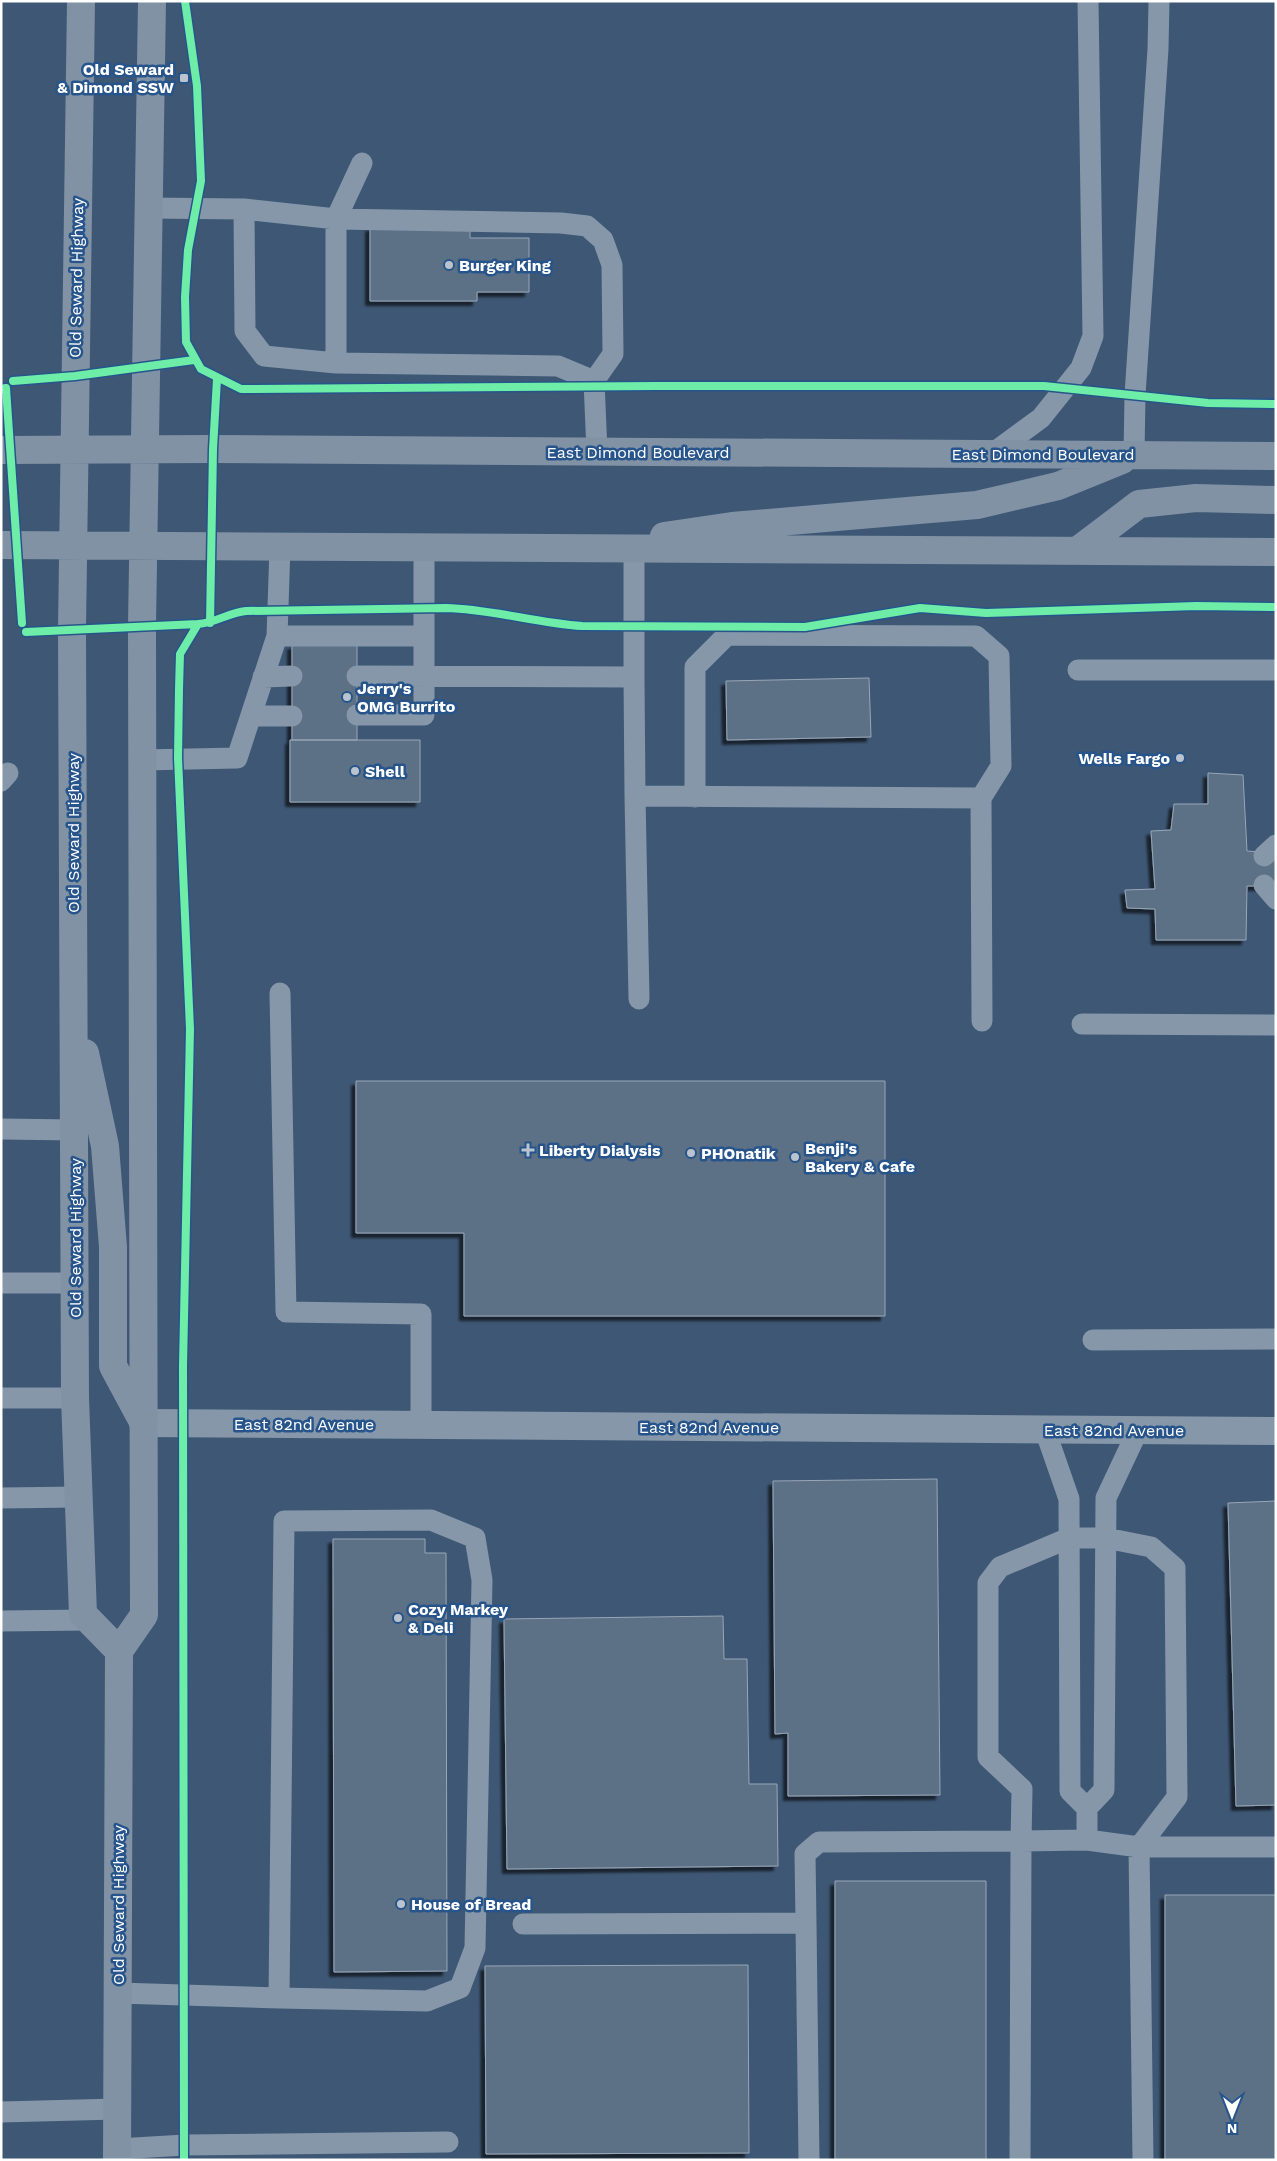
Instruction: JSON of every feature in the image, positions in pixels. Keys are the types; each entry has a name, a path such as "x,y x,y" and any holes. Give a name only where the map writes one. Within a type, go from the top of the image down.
{"main road":[{"name":"Old Seward Highway","path":"81,1 73,450 76,1398 83,1614 119,1651 117,2154"},
{"path":"119,1651 144,1615 143,449 152,1"},
{"name":"East Dimond Boulevard","path":"1,450 143,449 1276,456"},
{"path":"581,549 732,526 977,505 1058,486 1134,455"},
{"path":"1077,551 1139,504 1196,498 1276,500"},
{"path":"1,545 634,550 1276,552"},
{"path":"74,998 105,1146 113,1247 113,1366 143,1423"}],"street":[{"name":"East 82nd Avenue","path":"143,1423 1276,1431"}],"lane":[{"path":"992,454 1041,418 1081,368 1093,336 1088,1"},
{"path":"1134,455 1135,395 1158,49 1159,1"},
{"path":"336,363 336,220 362,163"},
{"path":"148,208 244,209 336,220 551,223 587,226 603,240 612,265 613,354 594,381 597,452"},
{"path":"244,209 245,331 264,356 336,363 558,366 594,381"},
{"path":"142,760 237,758 276,636 280,547"},
{"path":"357,715 424,715 424,548"},
{"path":"634,550 635,796 639,999"},
{"path":"695,797 695,667 727,635 976,636 999,656 1001,766 981,798 982,1021"},
{"path":"276,636 423,636"},
{"path":"1078,670 1276,670"},
{"path":"263,678 292,676"},
{"path":"357,676 634,677"},
{"path":"251,716 292,716"},
{"path":"635,796 981,798"},
{"path":"280,993 286,1312 421,1314 421,1425"},
{"path":"1082,1024 1276,1025"},
{"path":"1,1129 74,1130"},
{"path":"1,1282 75,1283"},
{"path":"1093,1340 1276,1339"},
{"path":"1,1398 76,1398"},
{"path":"1045,1430 1069,1499 1070,1790 1087,1808"},
{"path":"1086,1840 1087,1808 1104,1790 1106,1498 1138,1430"},
{"path":"1,1498 79,1497"},
{"path":"118,1993 279,1998 427,2001 460,1988 474,1948 482,1580 475,1538 432,1520 284,1521 279,1998"},
{"path":"1020,2160 1022,1789 988,1757 988,1584 1000,1567 1069,1538 1106,1538 1151,1547 1175,1568 1177,1797 1139,1847 1143,2160"},
{"path":"1,1621 89,1620"},
{"path":"809,2160 805,1854 819,1842 1086,1840 1139,1847 1276,1847"},
{"path":"523,1924 806,1923"},
{"path":"1,2112 117,2109"},
{"path":"117,2154 185,2145 448,2142"}],"building":[{"name":"Burger King","path":"370,227 470,227 470,238 529,238 529,292 477,292 477,301 370,301"},
{"path":"292,645 357,645 357,740 292,740"},
{"path":"869,678 871,737 727,740 726,681"},
{"name":"Shell","path":"290,740 420,740 420,802 290,802"},
{"path":"1208,773 1243,775 1247,851 1276,853 1276,886 1247,886 1246,940 1156,940 1155,909 1127,908 1125,890 1155,889 1151,831 1171,830 1174,804 1208,804"},
{"path":"356,1081 885,1081 885,1316 464,1316 464,1233 356,1233"},
{"path":"937,1479 940,1795 788,1796 788,1733 775,1734 773,1481"},
{"path":"1276,1501 1276,1805 1236,1806 1228,1503"},
{"path":"333,1539 425,1539 425,1553 446,1553 447,1971 334,1972"},
{"path":"723,1616 724,1659 747,1659 749,1784 777,1784 778,1866 507,1869 504,1619"},
{"path":"835,1881 986,1881 986,2160 835,2160"},
{"path":"1165,1895 1276,1895 1276,2160 1165,2160"},
{"path":"748,1965 749,2153 486,2154 485,1966"}],"cycle path":[{"path":"185,1 197,86 201,181 188,250 185,297 186,342 201,369 241,389 1044,386 1208,403 1276,404"},
{"path":"13,381 75,376 194,360"},
{"path":"210,623 213,449 217,379"},
{"path":"1,389 6,388 22,623"},
{"path":"184,2160 183,1366 190,1029 178,758 180,654 198,624 246,611 446,608 582,626 805,627 920,608 986,613 1196,606 1276,607"},
{"path":"26,632 198,624"}],"place":[{"name":"Old Seward & Dimond SSW","path":"184,78"},
{"name":"Burger King","path":"449,265"},
{"name":"Jerry's OMG Burrito","path":"347,697"},
{"name":"Wells Fargo","path":"1180,758"},
{"name":"Shell","path":"355,771"},
{"name":"Liberty Dialysis","path":"528,1150"},
{"name":"PHOnatik","path":"691,1153"},
{"name":"Benji's Bakery & Cafe","path":"795,1157"},
{"name":"Cozy Markey & Deli","path":"398,1618"},
{"name":"House of Bread","path":"401,1904"}]}
